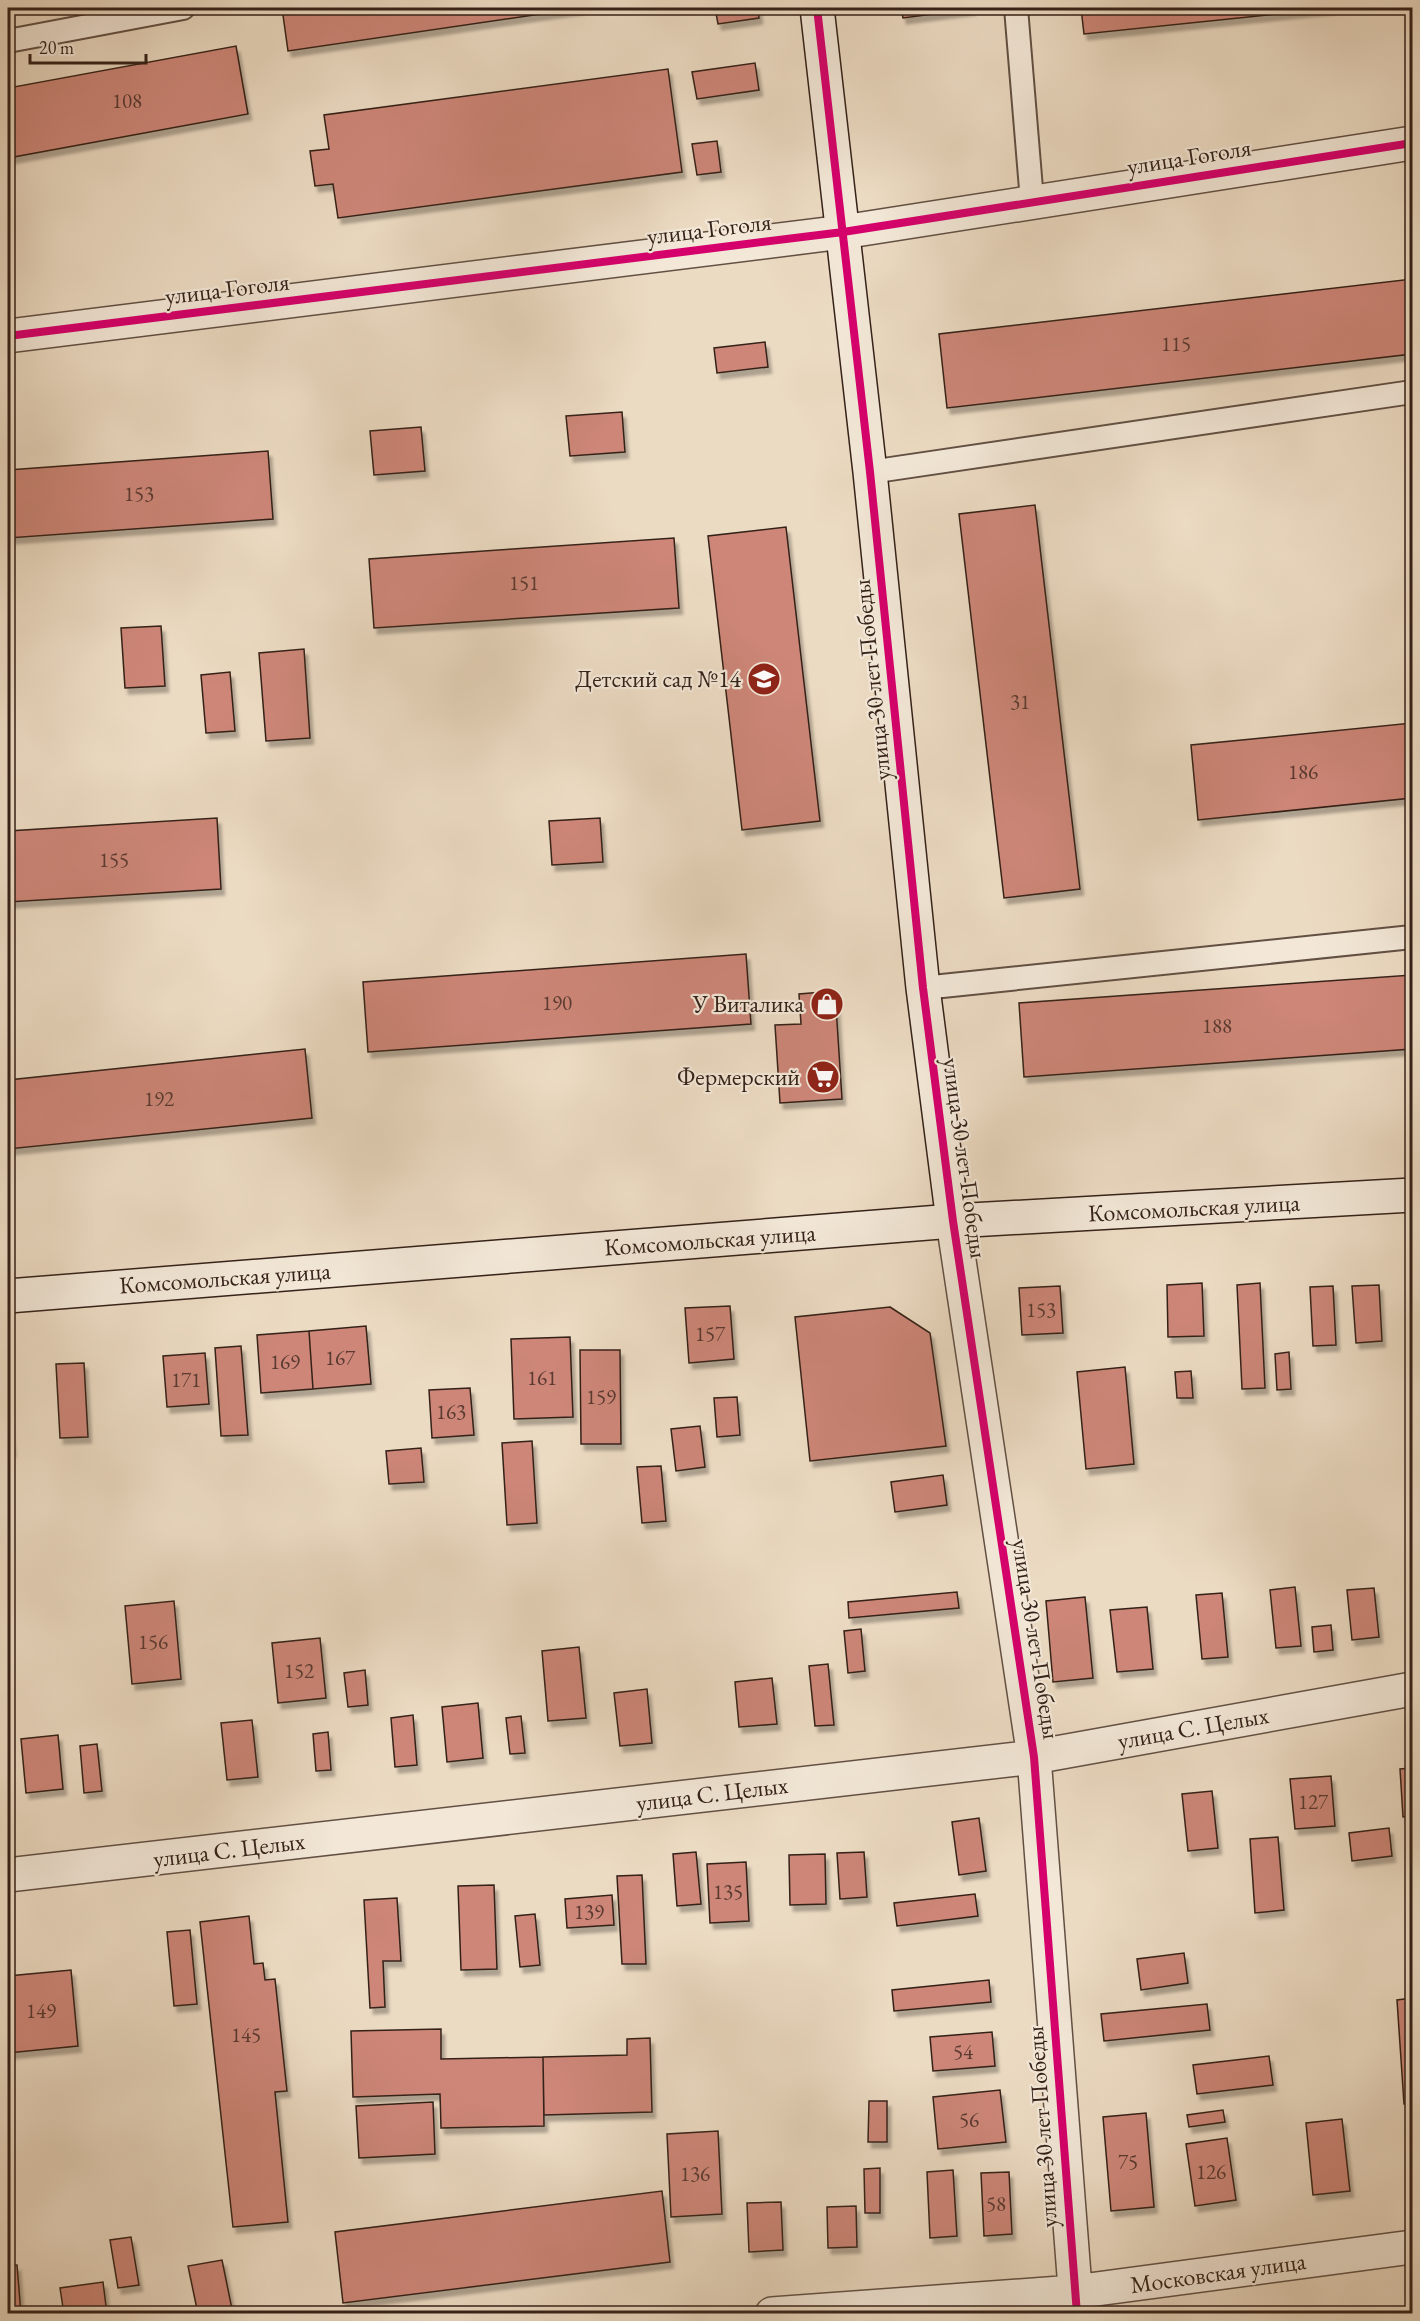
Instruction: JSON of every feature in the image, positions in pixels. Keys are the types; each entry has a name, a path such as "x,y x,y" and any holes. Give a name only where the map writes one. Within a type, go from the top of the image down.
{"street":[{"name":"улица 30 лет Победы","path":"816,8 870,472 924,988 953,1221 1034,1756 1076,2303"},
{"name":"улица Гоголя","path":"8,336 843,232 1413,143"},
{"name":"Комсомольская улица","path":"8,1296 953,1221 1413,1195"},
{"name":"улица С. Целых","path":"8,1875 1034,1756 1413,1689"},
{"name":"Московская улица","path":"772,2313 1076,2303 1413,2247"}],"lane":[{"path":"8,41 183,8"},
{"path":"1016,8 1032,201"},
{"path":"870,472 1413,392"},
{"path":"924,988 1413,937"}],"building":[{"path":"282,8 582,8 288,51"},
{"path":"715,8 758,8 759,18 718,24"},
{"path":"901,8 971,8 972,9 903,18"},
{"path":"1081,8 1334,8 1084,34"},
{"path":"236,46 248,114 8,158 8,88"},
{"path":"755,63 759,90 697,99 692,72"},
{"path":"668,69 682,172 338,218 333,184 315,186 310,151 329,149 324,115"},
{"path":"717,141 721,172 697,175 692,144"},
{"path":"1412,279 1412,354 947,408 939,334"},
{"path":"765,342 768,367 717,373 714,348"},
{"path":"622,412 625,452 570,456 566,416"},
{"path":"421,427 425,471 374,475 370,431"},
{"path":"268,451 273,519 8,538 8,470"},
{"path":"1035,505 1080,889 1004,898 959,514"},
{"name":"Детский сад №14","path":"786,527 820,821 742,830 708,536"},
{"path":"674,538 679,608 374,628 369,559"},
{"path":"161,626 165,686 125,688 121,628"},
{"path":"304,649 310,738 266,741 259,653"},
{"path":"230,672 235,731 206,733 201,675"},
{"path":"1412,723 1412,798 1198,820 1191,745"},
{"path":"217,818 221,889 8,902 8,831"},
{"path":"600,818 603,862 552,865 549,821"},
{"path":"746,954 751,1024 368,1052 363,982"},
{"path":"1412,975 1412,1049 1024,1077 1019,1003"},
{"path":"835,991 842,1099 780,1103 775,1025 801,1024 799,994"},
{"path":"305,1049 312,1118 8,1149 8,1080"},
{"path":"1202,1283 1204,1336 1168,1337 1167,1285"},
{"path":"1260,1283 1265,1388 1242,1389 1237,1285"},
{"path":"1379,1285 1382,1341 1356,1343 1352,1286"},
{"path":"1060,1286 1063,1333 1022,1335 1019,1288"},
{"path":"1333,1286 1336,1345 1313,1346 1310,1287"},
{"path":"730,1306 734,1359 689,1363 685,1308"},
{"path":"890,1307 930,1333 946,1446 810,1461 795,1317"},
{"path":"366,1326 371,1384 313,1389 309,1331"},
{"path":"309,1331 313,1389 261,1393 257,1335"},
{"path":"570,1337 573,1417 514,1419 511,1339"},
{"path":"241,1346 248,1435 221,1436 215,1348"},
{"path":"580,1350 620,1350 621,1444 581,1444"},
{"path":"1289,1352 1291,1389 1277,1390 1275,1354"},
{"path":"205,1353 209,1404 167,1407 163,1356"},
{"path":"84,1363 88,1437 60,1438 56,1364"},
{"path":"1125,1367 1134,1464 1086,1469 1077,1372"},
{"path":"1191,1371 1193,1398 1177,1398 1175,1372"},
{"path":"470,1388 474,1435 432,1438 429,1390"},
{"path":"737,1397 740,1435 717,1437 714,1398"},
{"path":"8,1407 12,1451 8,1452"},
{"path":"700,1426 705,1467 676,1471 671,1429"},
{"path":"532,1441 537,1523 507,1525 502,1443"},
{"path":"421,1448 424,1482 389,1484 386,1451"},
{"path":"661,1466 666,1521 642,1523 637,1467"},
{"path":"943,1475 947,1505 895,1512 891,1482"},
{"path":"1412,1562 1412,1609 1408,1563"},
{"path":"1295,1587 1301,1646 1276,1648 1270,1590"},
{"path":"1374,1588 1379,1637 1352,1640 1347,1590"},
{"path":"957,1592 959,1608 849,1618 848,1602"},
{"path":"1222,1593 1228,1657 1202,1659 1196,1595"},
{"path":"1085,1597 1093,1678 1053,1682 1046,1601"},
{"path":"174,1601 181,1679 132,1684 125,1606"},
{"path":"1147,1607 1153,1669 1117,1672 1110,1610"},
{"path":"1331,1625 1333,1650 1314,1652 1312,1627"},
{"path":"861,1629 865,1671 848,1673 844,1631"},
{"path":"320,1638 326,1698 278,1703 272,1643"},
{"path":"579,1647 586,1718 548,1721 542,1651"},
{"path":"828,1664 834,1725 815,1726 809,1666"},
{"path":"365,1670 368,1705 348,1707 344,1673"},
{"path":"772,1678 777,1724 739,1727 735,1682"},
{"path":"647,1689 652,1743 620,1746 614,1693"},
{"path":"478,1703 483,1758 447,1762 442,1707"},
{"path":"413,1715 417,1765 395,1767 391,1718"},
{"path":"521,1716 525,1753 510,1754 506,1718"},
{"path":"252,1720 258,1777 227,1780 221,1723"},
{"path":"328,1732 331,1770 316,1771 313,1734"},
{"path":"58,1735 63,1789 26,1793 21,1739"},
{"path":"97,1744 102,1791 84,1793 80,1746"},
{"path":"1412,1768 1412,1816 1403,1817 1400,1769"},
{"path":"1331,1776 1335,1826 1295,1829 1290,1779"},
{"path":"1212,1791 1218,1848 1188,1851 1182,1794"},
{"path":"979,1818 986,1871 959,1875 952,1822"},
{"path":"1389,1828 1392,1856 1352,1861 1349,1833"},
{"path":"1278,1837 1284,1910 1255,1913 1250,1839"},
{"path":"696,1852 701,1904 677,1906 673,1854"},
{"path":"864,1852 867,1897 840,1899 837,1853"},
{"path":"825,1854 826,1904 790,1905 789,1855"},
{"path":"746,1862 749,1921 710,1923 707,1864"},
{"path":"642,1875 646,1964 622,1964 617,1876"},
{"path":"1408,1877 1412,1877 1412,1938 1411,1938"},
{"path":"494,1885 497,1969 461,1970 458,1886"},
{"path":"975,1894 978,1916 897,1926 894,1903"},
{"path":"612,1895 614,1925 567,1928 565,1899"},
{"path":"397,1898 401,1961 383,1961 385,2007 370,2008 364,1900"},
{"path":"535,1914 540,1965 520,1967 515,1916"},
{"path":"249,1916 254,1964 263,1963 265,1980 275,1979 287,2091 275,2092 288,2222 233,2227 200,1922"},
{"path":"190,1930 197,2004 174,2006 167,1932"},
{"path":"1184,1953 1188,1983 1141,1990 1137,1959"},
{"path":"71,1970 78,2046 8,2053 8,1976"},
{"path":"989,1980 991,2002 894,2011 892,1990"},
{"path":"1412,1998 1412,2103 1404,2104 1397,2000"},
{"path":"1207,2004 1210,2030 1104,2041 1101,2014"},
{"path":"441,2029 441,2059 543,2057 544,2126 441,2128 440,2094 353,2097 351,2031"},
{"path":"992,2032 995,2066 933,2071 930,2037"},
{"path":"650,2038 652,2112 544,2115 543,2057 627,2055 627,2039"},
{"path":"1269,2056 1273,2085 1197,2094 1193,2065"},
{"path":"1000,2090 1006,2142 938,2149 933,2097"},
{"path":"869,2101 887,2101 887,2142 868,2142"},
{"path":"433,2102 435,2154 359,2158 356,2106"},
{"path":"1223,2110 1225,2122 1189,2127 1187,2115"},
{"path":"1146,2113 1154,2207 1111,2211 1103,2117"},
{"path":"1342,2119 1350,2191 1313,2195 1306,2123"},
{"path":"718,2131 722,2214 671,2217 667,2134"},
{"path":"1227,2138 1236,2200 1195,2206 1186,2144"},
{"path":"880,2168 880,2213 865,2213 864,2169"},
{"path":"953,2170 957,2236 930,2238 927,2172"},
{"path":"1009,2172 1012,2234 984,2236 981,2173"},
{"path":"662,2191 670,2262 343,2303 335,2232"},
{"path":"781,2202 783,2250 749,2252 747,2203"},
{"path":"856,2206 857,2247 828,2248 827,2207"},
{"path":"131,2237 139,2285 118,2288 110,2240"},
{"path":"222,2260 233,2314 198,2314 188,2266"},
{"path":"17,2265 21,2314 8,2314 8,2266"},
{"path":"103,2282 107,2314 64,2314 60,2288"},
{"path":"150,2307 151,2314 119,2314"},
{"path":"1406,2309 1407,2314 1372,2314"}],"cycle path":[{"path":"817,8 870,472 923,988 953,1221 1034,1757 1077,2314"},
{"path":"8,336 843,232 1412,143"}],"place":[{"name":"Детский сад №14","path":"764,679"},
{"name":"У Виталика","path":"827,1004"},
{"name":"Фермерский","path":"823,1077"}]}
